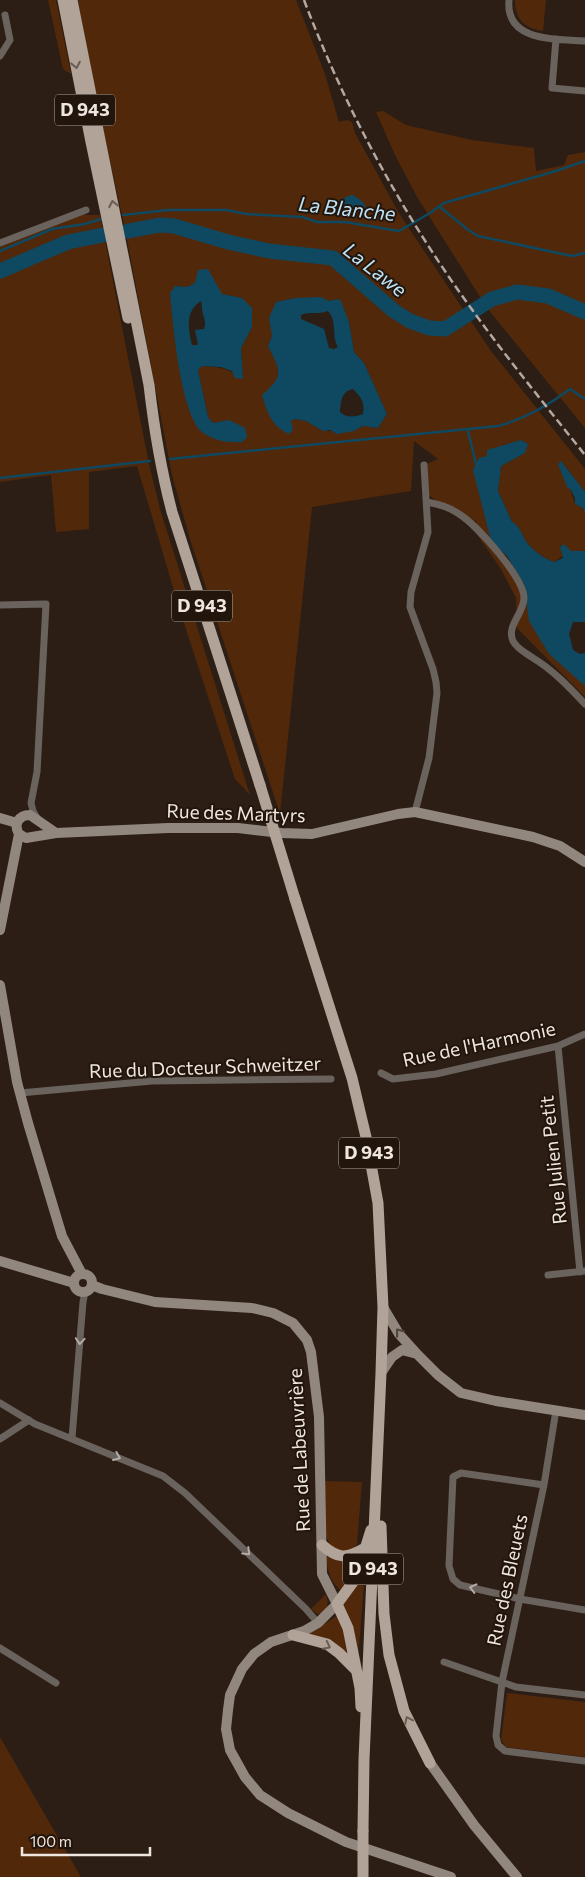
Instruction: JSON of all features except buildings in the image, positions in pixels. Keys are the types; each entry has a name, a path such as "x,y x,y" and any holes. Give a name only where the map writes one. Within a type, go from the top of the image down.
{"main road":[{"name":"D 943","path":"63,0 104,204 172,512 352,1078 366,1137 378,1203 383,1307 364,1759 364,1877"},
{"name":"D 943","path":"72,0 149,385 153,424"},
{"path":"364,1759 360,1688 348,1628 337,1604 356,1578 375,1516"},
{"path":"375,1516 382,1528 384,1614 389,1655 395,1683 404,1711 430,1763"},
{"path":"322,1545 337,1556 352,1556 364,1548"},
{"path":"293,1635 326,1644 339,1653 355,1669"}],"street":[{"path":"509,0 509,13 516,26 531,35 585,41"},
{"path":"0,56 10,40 5,16"},
{"path":"556,39 552,88 585,91"},
{"path":"0,243 86,210"},
{"path":"415,812 429,758 437,694 433,669 410,607 411,592 428,532 424,465"},
{"path":"427,502 441,504 460,515 489,542 509,567 520,583 524,596 523,607 514,622 511,633 513,642 520,650 556,674 585,704"},
{"path":"0,605 46,604 37,772 31,803 20,819 17,831 19,834 16,856 0,930"},
{"path":"16,856 22,846 40,830 31,803"},
{"name":"Rue des Martyrs","path":"33,837 56,833 178,828 238,828 281,833 312,834 398,814 415,812 542,839 560,846 585,862"},
{"path":"0,818 20,819 30,815 56,833"},
{"path":"19,834 22,837 33,837"},
{"path":"0,985 20,1094 62,1236 82,1274 88,1276 88,1289 82,1302 72,1438"},
{"name":"Rue de l'Harmonie","path":"381,1072 393,1079 436,1074 558,1046 585,1034"},
{"name":"Rue Julien Petit","path":"558,1046 583,1272"},
{"name":"Rue du Docteur Schweitzer","path":"20,1094 152,1082 332,1079"},
{"path":"0,1261 74,1283"},
{"path":"548,1275 583,1272"},
{"path":"82,1274 76,1277 74,1283 77,1290 88,1289"},
{"name":"Rue de Labeuvrière","path":"88,1289 102,1289 155,1302 252,1308 273,1313 293,1323 307,1340 312,1360 319,1417 322,1574 337,1604"},
{"path":"383,1307 399,1334 418,1355 461,1393 474,1397 585,1415"},
{"path":"381,1373 392,1357 402,1350 418,1355"},
{"path":"0,1403 29,1420 163,1476 186,1494 306,1609 318,1623"},
{"name":"Rue des Bleuets","path":"556,1410 544,1484 502,1682 496,1736 501,1749 505,1751 585,1762"},
{"path":"0,1439 29,1420"},
{"path":"544,1484 462,1473 453,1477 449,1566 453,1579 460,1585 520,1599 585,1610"},
{"path":"337,1604 318,1623 293,1635 272,1642 254,1654 242,1669 230,1695 226,1729 230,1750 245,1777 260,1795 271,1803 319,1829 350,1843 451,1877"},
{"path":"0,1648 56,1683"},
{"path":"444,1662 516,1687 585,1695"},
{"path":"430,1763 462,1810 514,1875"}],"shaded area":[{"path":"48,0 56,0 71,74 63,69"},
{"path":"78,0 296,0 325,74 339,122 347,120 352,122 355,133 400,215 491,351 585,469 585,492 561,461 575,504 583,508 585,514 585,551 570,551 554,562 540,555 528,544 517,526 512,522 498,491 501,466 525,453 503,444 491,541 518,573 526,597 576,676 585,686 585,697 517,628 516,598 501,569 478,536 476,520 471,525 427,494 424,465 438,459 414,441 411,491 312,507 280,814 190,539 172,475 124,224 94,88","holes":["195,283 222,294 242,298 252,327 241,348 243,379 233,372 219,368 202,366 198,370 208,417 213,423 229,420 202,432 175,286 187,287","295,298 329,301 338,299 349,322 354,352 364,363 387,414 378,428 363,426 354,431 323,431 306,421 293,419 291,421 274,386 277,381 278,371 268,346 272,336 276,302"]},
{"path":"515,0 546,0 543,31 531,28 522,22 515,7"},
{"path":"383,111 406,125 472,140 534,148 536,171 564,165 568,155 585,152 585,428 487,308 417,197 395,155 376,112"},
{"path":"82,215 100,215 149,464 160,509 250,795 235,779 180,611 137,466 89,472 89,529 56,532 51,475 0,482 0,247 57,223"},
{"path":"324,1481 362,1482 357,1544 349,1553 339,1553 330,1546 326,1535"},
{"path":"326,1552 359,1556 346,1588 340,1590 333,1582 328,1568"},
{"path":"358,1581 364,1584 358,1660 342,1605"},
{"path":"326,1594 328,1602 326,1609 323,1613 317,1614 311,1609"},
{"path":"340,1614 353,1661 307,1635"},
{"path":"507,1693 585,1702 585,1757 506,1747 501,1740"},
{"path":"0,1737 81,1877 0,1877"}],"water":[{"path":"353,195 364,203 366,211 333,207 332,204"},
{"path":"208,269 222,294 242,298 252,308 252,327 241,348 243,379 235,378 232,371 221,367 202,366 198,370 208,417 213,423 229,420 245,428 247,437 242,442 221,441 211,438 202,432 194,422 183,388 170,293 175,286 187,287 195,283 198,270","holes":["201,301 205,326 204,329 195,330 198,345 192,345 189,333 190,315 192,310"]},
{"path":"321,297 329,301 338,299 341,301 349,322 354,352 364,363 387,414 378,428 363,426 354,431 337,434 330,430 323,431 306,421 294,419 291,421 293,430 289,434 274,423 262,395 274,383 278,372 268,346 272,336 269,318 276,302 295,298","holes":["328,311 333,320 338,347 334,349 329,348 324,329 301,319 301,315","353,389 362,400 363,414 348,416 340,412 341,401 346,392"]},
{"path":"521,440 528,444 525,453 501,466 498,491 512,522 517,526 528,544 540,555 554,562 563,558 560,547 564,544 571,551 585,551 585,622 573,622 569,634 573,650 580,654 585,653 585,686 549,654 529,621 524,584 507,556 491,541 473,470 479,458 487,456 487,450"},
{"path":"561,461 585,492 585,514 583,508 575,504 575,498 567,487 558,464"}],"waterway":[{"name":"La Blanche","path":"123,215 168,210 226,210 247,214 302,217 317,222 345,222 399,231 444,203 585,161"},
{"path":"440,207 478,236 572,256 585,253"},
{"name":"La Blanche","path":"0,251 52,229 85,224 101,219"},
{"name":"La Lawe","path":"128,231 160,225 174,226 228,242 269,251 333,258 394,311 410,321 429,328 445,329 492,299 517,292 548,296 585,312"},
{"path":"0,271 68,242 103,235"},
{"path":"170,459 498,426 536,411 570,389 585,399"},
{"path":"468,431 476,464"},
{"path":"0,478 150,461"}],"railway":[{"path":"304,0 353,113 413,221 473,311 520,374 585,455"}]}
